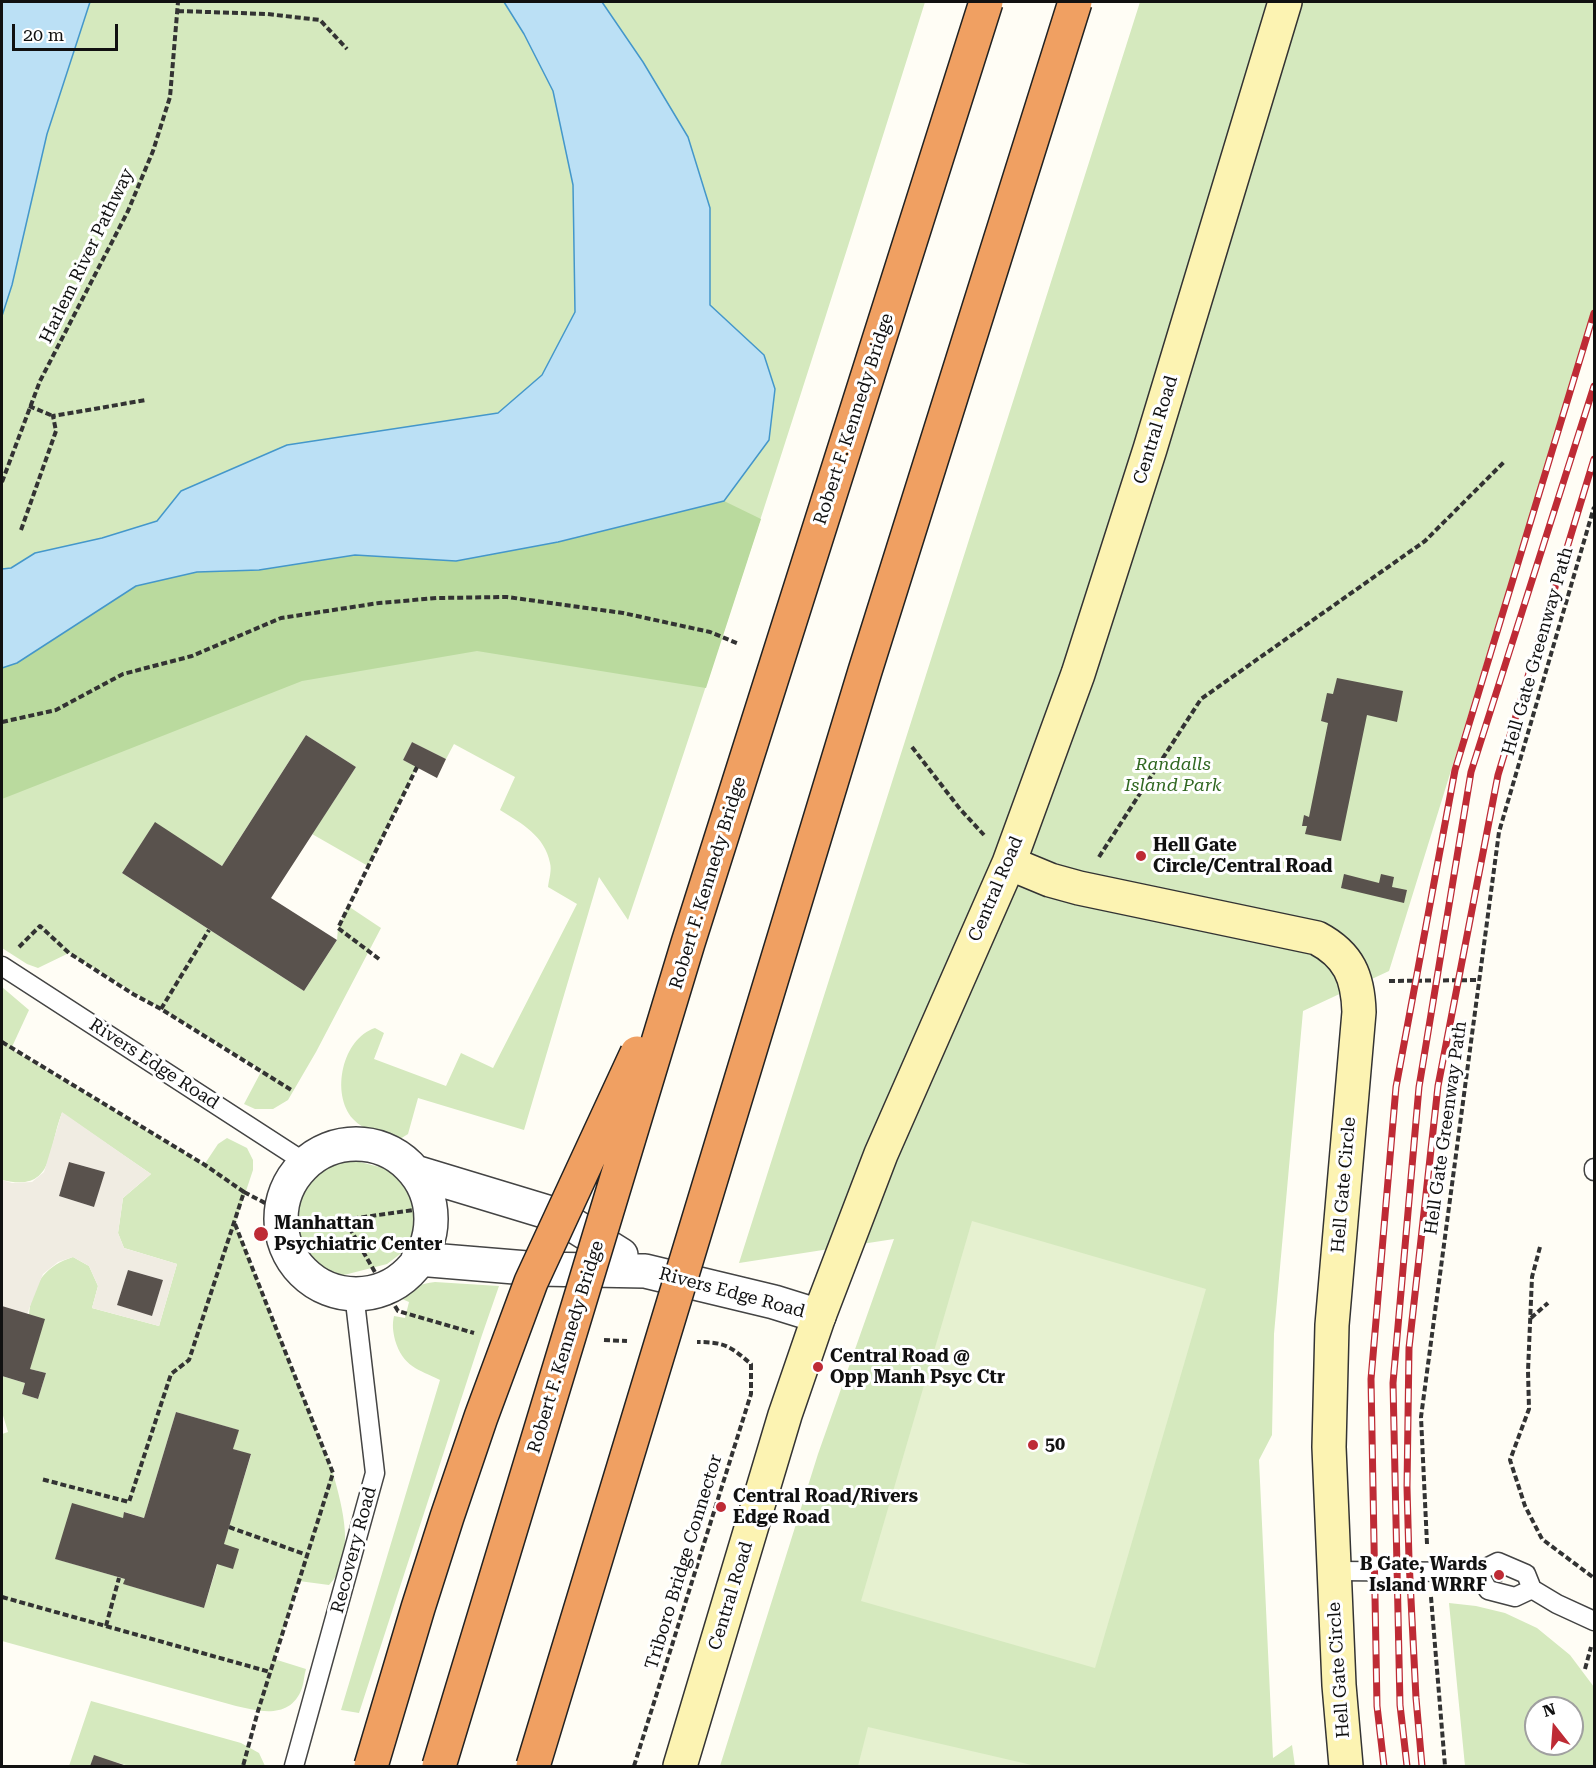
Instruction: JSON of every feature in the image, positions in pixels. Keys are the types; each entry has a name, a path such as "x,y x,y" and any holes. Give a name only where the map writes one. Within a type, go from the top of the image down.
{"highway":[{"name":"Robert F. Kennedy Bridge","path":"439,1767 688,943 986,2"},
{"path":"533,1767 864,671 1075,2"},
{"path":"371,1767 447,1517 531,1282 688,943"}],"street":[{"name":"Central Road","path":"680,1767 786,1415 819,1316 881,1154 1009,863 1078,674 1113,568 1285,2"},
{"name":"Hell Gate Circle","path":"1009,863 1050,880 1079,888 1317,938 1332,946 1342,956 1355,981 1359,1012 1332,1325 1329,1447 1339,1685 1346,1767"},
{"path":"357,1143 381,1147 403,1159 415,1172 430,1200 431,1224 426,1248 412,1269 393,1285 370,1293 344,1293 320,1285 300,1270 286,1249 280,1224 281,1212 283,1199 293,1176 311,1158 333,1147 357,1143"},
{"name":"Rivers Edge Road","path":"415,1172 557,1215 645,1271"},
{"name":"Rivers Edge Road","path":"418,1259 539,1269 645,1271 774,1302 819,1316"}],"lane":[{"name":"Rivers Edge Road","path":"7,959 306,1163"},
{"name":"Recovery Road","path":"294,1767 375,1473 354,1293"},
{"path":"1333,1571 1478,1572 1498,1562 1526,1574 1532,1589 1557,1604 1594,1621"},
{"path":"1478,1572 1488,1590 1515,1597 1532,1589"}],"path":[{"name":"Harlem River Pathway","path":"2,482 29,406 128,211 153,151 170,97 178,2"},
{"path":"178,11 267,14 320,20 347,49"},
{"path":"29,406 53,416 146,400"},
{"path":"21,530 56,431 53,416"},
{"path":"1079,888 1201,699 1425,541 1505,461"},
{"name":"Hell Gate Greenway Path","path":"1445,1767 1429,1571 1421,1417 1499,832 1594,507"},
{"path":"2,722 56,710 123,674 192,656 281,618 379,603 436,598 507,597 622,613 710,632 739,644"},
{"path":"912,747 977,828"},
{"path":"380,959 338,928 417,767"},
{"path":"7,959 40,926 69,953 293,1091"},
{"path":"161,1009 209,930"},
{"path":"1355,981 1479,980"},
{"path":"2,1042 205,1165 244,1192 307,1225 421,1209 431,1213"},
{"path":"40,1479 129,1502 171,1374 189,1360 244,1192"},
{"path":"235,1224 333,1473 270,1672 243,1767"},
{"path":"1540,1247 1532,1277 1528,1371 1529,1409 1510,1460 1525,1506 1542,1539 1594,1578"},
{"path":"1531,1318 1548,1303"},
{"name":"Triboro Bridge Connector","path":"634,1767 751,1394 752,1364"},
{"path":"229,1527 307,1555"},
{"path":"106,1627 119,1578"},
{"path":"2,1597 270,1672"}],"green space":[{"path":"90,2 504,2 524,33 553,91 573,185 575,312 542,375 498,413 399,429 182,491 157,521 102,538 35,553 11,568 2,569 2,316 12,285 47,134"},
{"path":"602,2 925,2 779,461 628,920 599,877 524,1130 418,1098 408,1134 400,1139 363,1127 353,1119 342,1095 341,1081 348,1054 364,1034 375,1028 384,1033 374,1059 446,1086 461,1053 493,1068 577,904 548,887 551,866 543,845 531,831 500,810 515,777 454,744 446,759 412,742 403,760 417,767 368,866 312,834 356,767 306,735 222,866 155,823 122,873 304,991 337,940 338,928 348,906 381,928 316,1052 288,1100 273,1109 255,1109 244,1104 262,1070 69,953 38,968 27,964 2,948 2,668 558,542 724,501 764,355 710,305 710,208 643,62"},
{"name":"Randalls Island Park","path":"1140,2 1594,2 1594,308 1389,971 1303,1011 1274,1334 1272,1435 1259,1460 1273,1758 1292,1745 1295,1766 720,1766 818,1454 894,1239 739,1263"},
{"path":"724,501 761,519 706,688 477,651 302,681 2,799 2,668 17,663 136,586 197,572 259,570 355,555 456,561 558,542"},
{"path":"2,987 29,1010 11,1049 204,1165 218,1144 227,1138 247,1148 253,1160 253,1170 235,1224 333,1473 345,1531 343,1560 338,1574 329,1585 299,1581 274,1659 306,1669 302,1688 291,1705 274,1711 236,1706 2,1641 2,1434 8,1432 2,1412 2,1376 25,1383 22,1394 38,1399 46,1373 30,1369 28,1335 31,1302 36,1288 44,1275 56,1265 73,1257 89,1266 98,1286 92,1308 159,1326 177,1264 124,1248 118,1233 123,1198 151,1174 62,1113 47,1165 41,1174 32,1180 19,1182 2,1180","holes":["176,1412 238,1430 233,1449 251,1455 204,1608 124,1584 125,1579 56,1559 123,1518 125,1512 144,1518"]},
{"path":"330,1160 352,1160 403,1173 414,1185 423,1223 412,1245 387,1264 344,1275 329,1274 305,1259 296,1245 292,1233 302,1183 313,1171"},
{"name":"50","path":"972,1221 1206,1289 1095,1668 861,1601"},
{"path":"435,1282 499,1286 359,1713 341,1710 440,1380 418,1370 402,1356 394,1337 394,1316 405,1318 409,1302 402,1299 409,1292 421,1285"},
{"path":"1449,1603 1505,1613 1537,1628 1570,1655 1594,1687 1594,1766 1465,1766"},
{"path":"91,1701 241,1743 259,1753 265,1766 129,1766 94,1756 90,1766 69,1766"},
{"path":"868,1727 1036,1766 858,1766"}],"shaded area":[{"path":"62,1112 151,1174 123,1198 118,1233 124,1248 177,1264 159,1326 92,1308 98,1286 89,1266 73,1257 58,1262 43,1274 27,1314 2,1306 2,1180 12,1183 32,1182 44,1172","holes":["70,1162 104,1172 94,1207 59,1196","128,1270 163,1280 152,1315 117,1305"]}],"water":[{"path":"2,2 90,2 47,134 12,285 2,316"},
{"path":"504,2 602,2 643,62 688,137 710,208 710,305 764,355 775,389 769,440 724,501 558,542 456,561 355,555 259,570 197,572 136,586 17,663 2,668 2,569 11,568 35,553 102,538 157,521 181,491 287,445 498,413 542,375 575,312 573,185 553,91 524,34"}],"building":[{"path":"1337,678 1403,691 1397,722 1367,715 1341,841 1305,834 1307,826 1302,826 1304,815 1309,817 1328,723 1321,721 1327,693 1333,694"},
{"path":"306,735 356,767 271,898 337,940 304,991 122,873 155,822 222,866"},
{"path":"412,742 446,759 437,778 403,760"},
{"path":"1344,874 1379,883 1381,874 1394,877 1392,887 1407,890 1404,903 1341,888"},
{"path":"69,1162 105,1172 94,1207 59,1196"},
{"path":"128,1270 163,1280 152,1316 117,1305"},
{"path":"2,1306 45,1319 30,1369 46,1373 38,1399 22,1394 25,1383 2,1376"},
{"path":"176,1412 239,1430 233,1449 251,1454 224,1544 239,1549 233,1569 217,1564 204,1608 123,1584 125,1579 55,1559 72,1503 123,1518 124,1512 144,1518"},
{"name":"B Gate, Wards Island WRRF","path":"1495,1569 1506,1572 1502,1582 1492,1579"},
{"path":"94,1755 127,1766 90,1766"}],"railway":[{"path":"1384,1766 1377,1706 1371,1379 1396,1087 1455,770 1594,313"},
{"path":"1407,1766 1400,1705 1393,1383 1419,1087 1471,772 1594,386"},
{"path":"1422,1766 1409,1560 1407,1487 1409,1348 1438,1086 1498,775 1594,459"}],"place":[{"name":"Hell Gate Circle/Central Road","path":"1141,856"},
{"name":"Manhattan Psychiatric Center","path":"261,1234"},
{"name":"Central Road @ Opp Manh Psyc Ctr","path":"818,1367"},
{"name":"50","path":"1033,1445"},
{"name":"Central Road/Rivers Edge Road","path":"721,1507"},
{"name":"B Gate, Wards Island WRRF","path":"1499,1575"}]}
